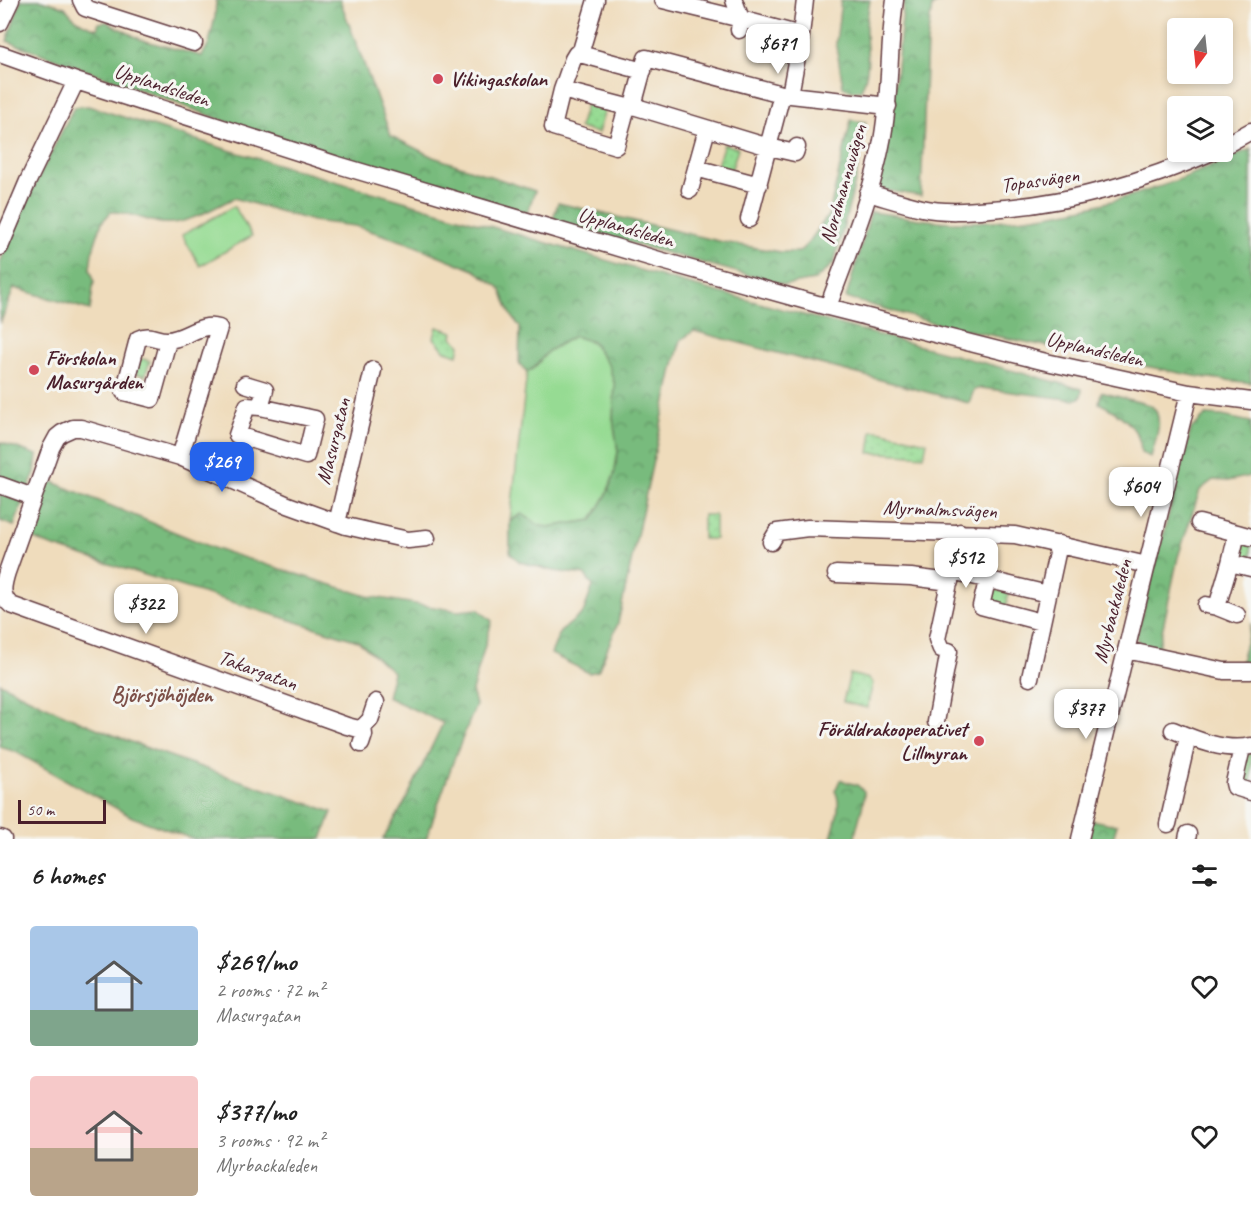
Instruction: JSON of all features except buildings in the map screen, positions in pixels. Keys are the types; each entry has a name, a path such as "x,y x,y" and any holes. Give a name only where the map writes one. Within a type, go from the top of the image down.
{"street":[{"path":"0,23 11,0"},
{"path":"81,0 85,8 194,43"},
{"path":"580,54 596,0"},
{"path":"663,0 740,24 801,35"},
{"path":"734,0 740,24"},
{"path":"749,219 786,94 801,35 805,0"},
{"name":"Nordmannavägen","path":"828,307 877,164 888,106 895,0"},
{"name":"Upplandsleden","path":"0,54 76,81 338,165 647,257 828,307 1046,362 1189,393 1251,401"},
{"path":"643,70 576,54 562,90 553,128 616,146 643,70 646,58 786,94 888,106"},
{"path":"0,247 28,181 76,81"},
{"path":"562,90 630,106 769,147 795,153 797,147"},
{"path":"690,190 707,129"},
{"path":"1233,141 1251,131"},
{"name":"Topasvägen","path":"868,193 922,208 966,210 1015,208 1089,196 1153,176 1187,162"},
{"path":"696,168 759,185"},
{"path":"168,341 209,326 219,328 180,457"},
{"name":"Masurgatan","path":"337,523 373,370"},
{"path":"245,384 264,390 260,407"},
{"name":"Myrbackaleden","path":"1080,839 1189,393"},
{"path":"247,406 260,407 315,419 306,456 237,435 247,406"},
{"name":"Masurgatan","path":"33,497 57,437 73,428 100,433 180,457 288,505 337,523 408,540 427,538"},
{"path":"0,485 33,497"},
{"name":"Takargatan","path":"33,497 3,586 4,597 11,605 359,729 362,736 376,702"},
{"path":"1199,523 1244,535 1212,606 1238,615"},
{"name":"Myrmalmsvägen","path":"771,542 777,532 808,528 1015,535 1059,543 1146,565"},
{"path":"936,722 945,650 937,639 960,532"},
{"path":"1029,678 1059,543"},
{"path":"1230,563 1251,568"},
{"path":"836,574 951,577 987,581 1048,594"},
{"path":"987,581 981,606 1041,622"},
{"path":"1126,650 1224,671 1251,671"},
{"path":"1168,824 1181,733 1230,747 1246,747 1234,783 1236,787 1251,792"}],"green space":[{"path":"21,0 41,0 65,7 75,18 98,29 98,23 107,22 142,40 202,56 209,43 216,0 340,0 391,136 433,157 535,191 527,213 249,130 7,41"},
{"path":"841,0 870,0 866,25 867,66 861,90 852,91 843,87 836,43"},
{"path":"904,0 945,0 932,6 927,42 921,196 877,189 892,114"},
{"path":"586,104 605,110 598,133 579,128"},
{"path":"88,106 232,151 684,283 1082,389 1081,397 1075,400 981,388 974,390 969,403 694,331 681,340 674,364 618,623 598,671 589,673 551,654 560,632 583,613 593,586 585,575 554,571 520,562 510,553 510,521 522,514 540,526 548,527 592,520 606,496 614,475 618,452 613,418 615,385 609,366 592,342 574,336 548,351 534,368 527,372 519,363 520,327 511,315 500,288 474,270 408,243 355,226 313,221 234,198 180,222 162,223 111,212 102,222 92,253 90,268 94,280 90,310 14,288 0,324 0,263 15,225 74,107"},
{"path":"851,120 866,122 856,179 834,263 815,280 785,285 552,222 558,203 723,242 780,252 799,252 829,214"},
{"path":"724,144 738,148 732,168 727,171 716,168"},
{"path":"1251,149 1251,383 1200,377 941,325 846,298 871,212 942,222 978,222 1056,214 1158,187 1221,162 1233,162 1233,157"},
{"path":"234,206 252,236 200,266 182,235"},
{"path":"437,327 453,332 452,337 460,345 458,355 445,351 434,338"},
{"path":"574,336 592,342 609,366 615,386 613,418 618,452 614,475 606,496 592,520 548,527 540,526 522,514 510,521 527,372 534,368 548,351"},
{"path":"139,358 150,361 145,376 135,373"},
{"path":"1101,392 1150,405 1155,409 1158,429 1151,457 1141,453 1138,436 1128,422 1099,403"},
{"path":"1206,415 1251,422 1251,476 1228,481 1213,480 1200,490 1178,557 1159,646 1153,650 1141,645 1136,638 1191,429"},
{"path":"872,431 927,442 924,456 869,453"},
{"path":"0,442 37,455 35,472 28,490 0,480"},
{"path":"48,480 216,549 367,596 458,611 478,609 492,621 472,691 476,705 426,839 383,839 405,802 443,723 387,697 393,672 358,641 51,546 27,536"},
{"path":"0,494 23,502 14,526 0,521"},
{"path":"703,515 715,515 715,539 703,539"},
{"path":"1242,541 1251,543 1251,562 1237,559"},
{"path":"990,588 1009,593 1005,611 989,607"},
{"path":"1251,623 1251,667 1240,666"},
{"path":"850,674 869,679 873,683 867,708 843,702"},
{"path":"0,683 121,738 332,812 322,839 193,839 132,817 16,752 0,747"},
{"path":"1245,753 1251,754 1251,786 1237,783"},
{"path":"840,780 857,785 864,791 855,839 831,839 838,809 835,791"},
{"path":"1091,820 1117,825 1113,839 1086,839"}],"place":[{"name":"Vikingaskolan","path":"438,79"},
{"name":"Förskolan Masurgården","path":"34,370"},
{"name":"Föräldrakooperativet Lillmyran","path":"979,741"}],"district":[{"name":"Björsjöhöjden","path":"162,695"}]}
